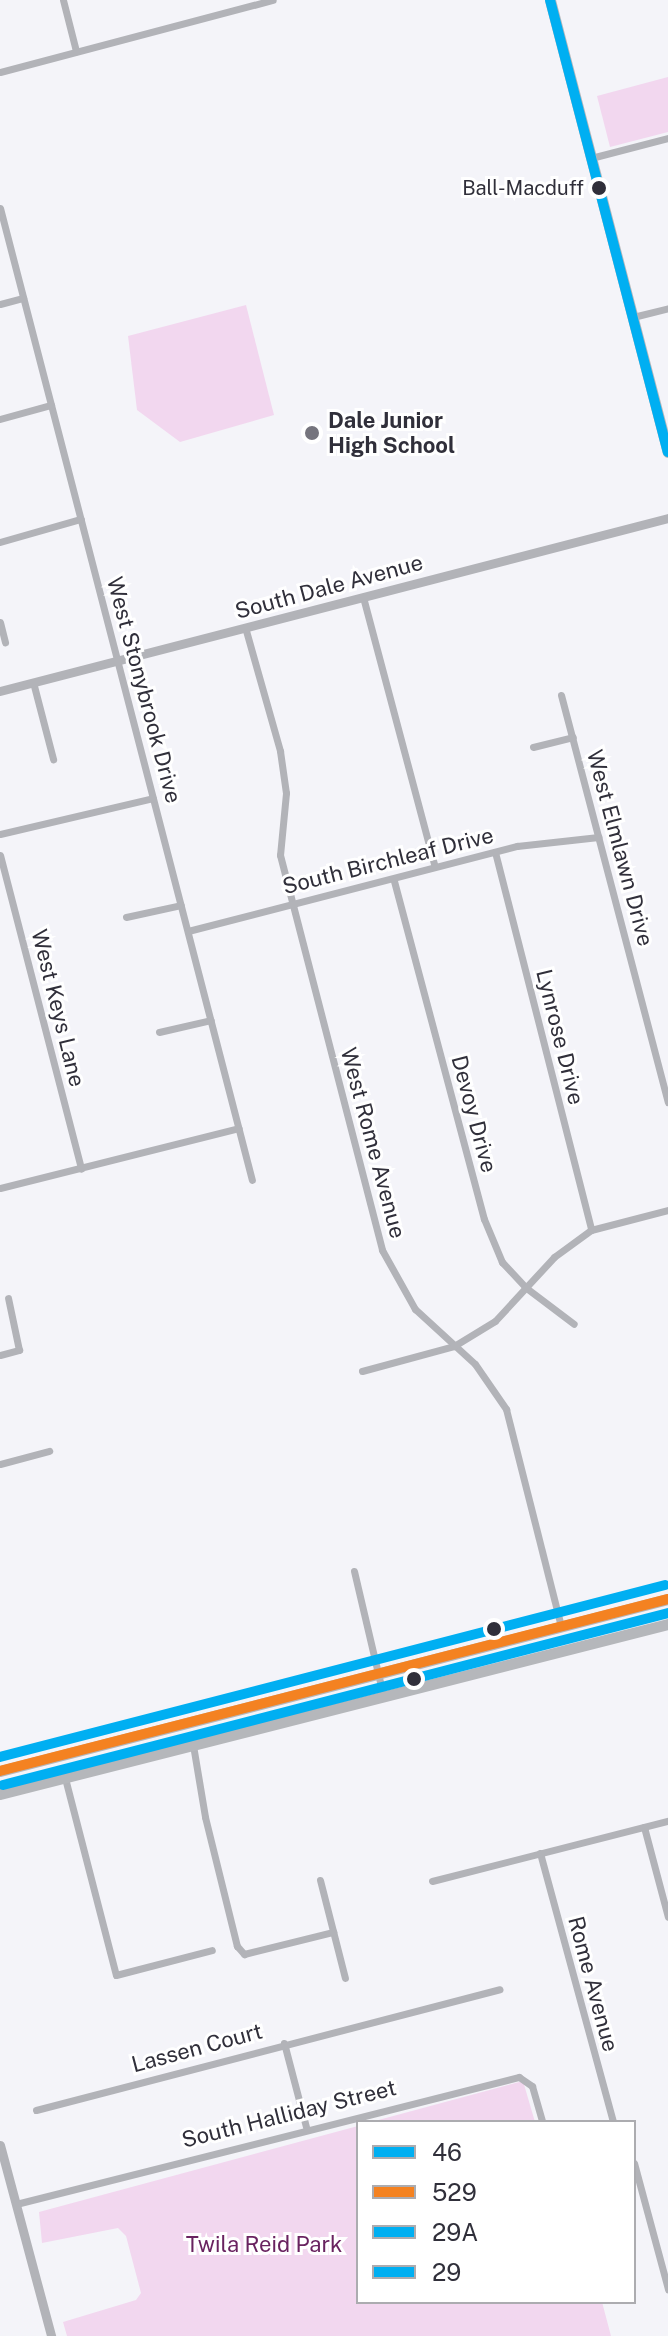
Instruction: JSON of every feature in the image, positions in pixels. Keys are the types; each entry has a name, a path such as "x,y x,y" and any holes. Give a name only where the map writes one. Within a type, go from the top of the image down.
{"main road":[{"path":"550,0 668,452"},
{"path":"0,1771 668,1599"},
{"path":"0,1794 668,1624"}],"street":[{"path":"63,0 76,51"},
{"path":"0,72 273,0"},
{"path":"591,158 668,138"},
{"name":"West Stonybrook Drive","path":"0,208 252,1180"},
{"path":"0,304 23,298"},
{"path":"633,317 668,308"},
{"path":"0,419 51,405"},
{"name":"South Dale Avenue","path":"0,691 668,518"},
{"path":"0,542 81,519"},
{"path":"363,597 435,867"},
{"path":"0,622 5,642"},
{"name":"West Rome Avenue","path":"245,627 280,751 286,793 280,855 382,1250 415,1309 475,1364 506,1409 561,1627"},
{"path":"33,682 53,759"},
{"name":"West Elmlawn Drive","path":"561,695 668,1102"},
{"path":"533,747 573,737"},
{"path":"0,834 153,798"},
{"name":"South Birchleaf Drive","path":"188,931 394,881 495,852 599,837"},
{"name":"Lynrose Drive","path":"495,852 591,1230"},
{"name":"West Keys Lane","path":"0,855 81,1169"},
{"name":"Devoy Drive","path":"394,881 484,1219 502,1262 525,1287 574,1324"},
{"path":"126,917 181,905"},
{"path":"159,1032 211,1020"},
{"path":"0,1188 239,1128"},
{"path":"362,1371 454,1346 495,1321 525,1287 591,1230 668,1210"},
{"path":"0,1355 19,1350 8,1298"},
{"path":"0,1464 49,1451"},
{"path":"354,1571 383,1695"},
{"path":"193,1745 205,1817 237,1946 244,1954 333,1932"},
{"path":"65,1778 116,1975 212,1950"},
{"path":"432,1881 668,1821"},
{"path":"644,1827 668,1917"},
{"name":"Rome Avenue","path":"540,1853 612,2120"},
{"path":"320,1880 345,1978"},
{"path":"284,2043 499,1989"},
{"name":"Lassen Court","path":"36,2110 284,2043 306,2127"},
{"name":"South Halliday Street","path":"16,2204 306,2127 519,2077 532,2086 541,2120"},
{"path":"0,2145 51,2336"},
{"path":"636,2169 668,2289"}],"green space":[{"path":"668,77 668,132 610,147 597,96"},
{"path":"246,305 274,415 180,442 137,410 128,336"},
{"path":"523,2081 534,2120 378,2120"},
{"name":"Twila Reid Park","path":"356,2127 356,2304 603,2304 611,2336 67,2336 63,2322 136,2300 141,2293 126,2236 118,2228 42,2243 39,2212"}],"transit line":[{"name":"46","path":"550,0 668,452"},
{"name":"29","path":"0,1757 665,1585"},
{"name":"529","path":"0,1771 668,1599"},
{"name":"29A","path":"3,1785 668,1613"}],"place":[{"name":"Ball-Macduff","path":"599,188"},
{"name":"Dale Junior High School","path":"312,433"}]}
